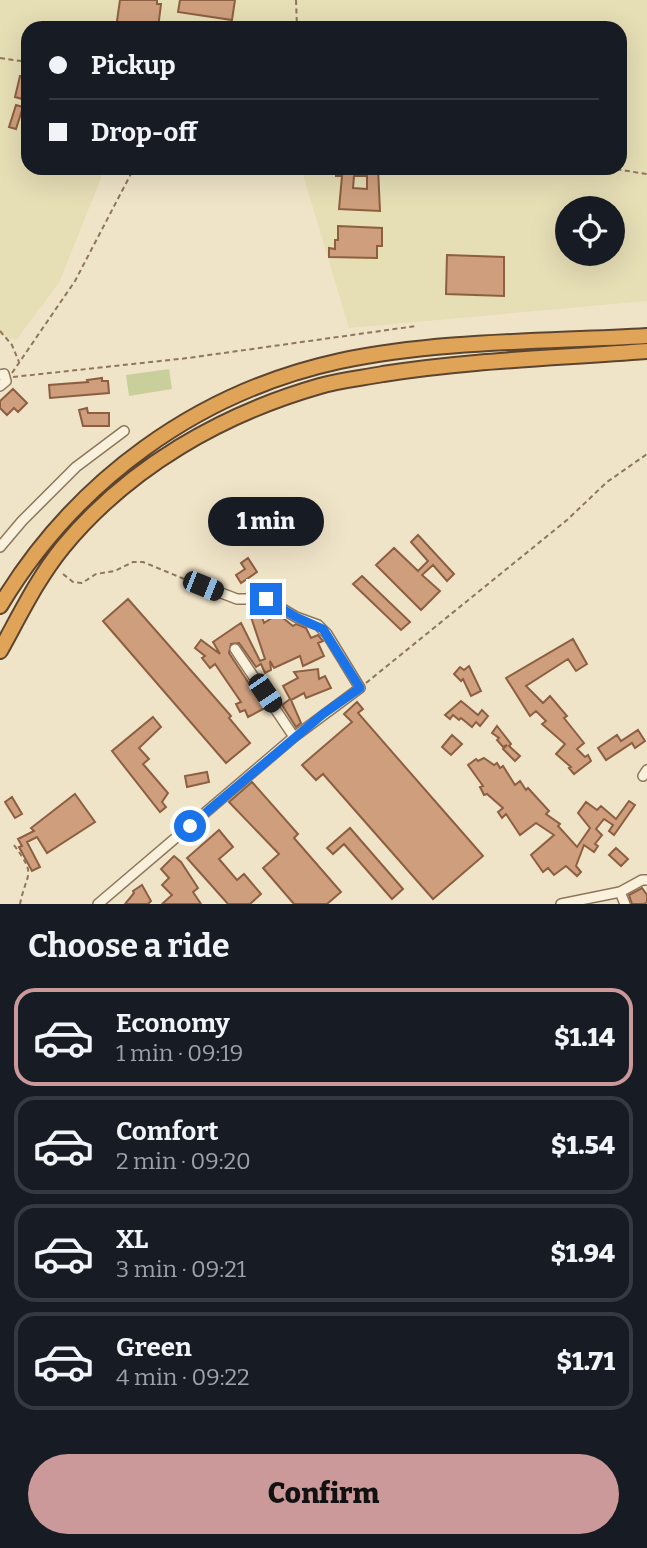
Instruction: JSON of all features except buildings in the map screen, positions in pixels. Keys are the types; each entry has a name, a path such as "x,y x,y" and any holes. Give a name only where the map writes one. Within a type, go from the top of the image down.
{"highway":[{"path":"0,606 42,544 108,476 148,444 178,425 250,388 291,373 392,352 484,344 647,336"},
{"path":"0,651 25,603 63,547 102,506 149,467 217,425 282,398 360,378 427,367 647,351"}],"street":[{"path":"0,547 76,467 124,431"},
{"path":"98,904 294,737 360,688 327,634 318,625 296,617 266,599 237,599 203,586"},
{"path":"235,649 294,737"},
{"path":"561,904 620,892 647,880"},
{"path":"620,892 625,904"}],"path":[{"path":"296,0 297,21"},
{"path":"0,58 21,61"},
{"path":"627,171 647,174"},
{"path":"2,379 16,370 75,281 130,175"},
{"path":"2,379 188,358 416,326"},
{"path":"0,331 12,345 20,363"},
{"path":"360,688 567,520 607,482 647,454"},
{"path":"63,574 73,582 82,583 96,574 115,571 133,562 142,562 203,586"},
{"path":"14,845 30,872 20,904"}],"shaded area":[{"path":"0,0 647,0 647,301 349,328 303,175 627,175 627,21 21,21 21,175 102,175 59,283 16,340 0,335"}],"green space":[{"path":"169,369 172,389 129,396 126,375"}],"route":[{"path":"190,826 294,737 360,688 323,629 266,599"}]}
